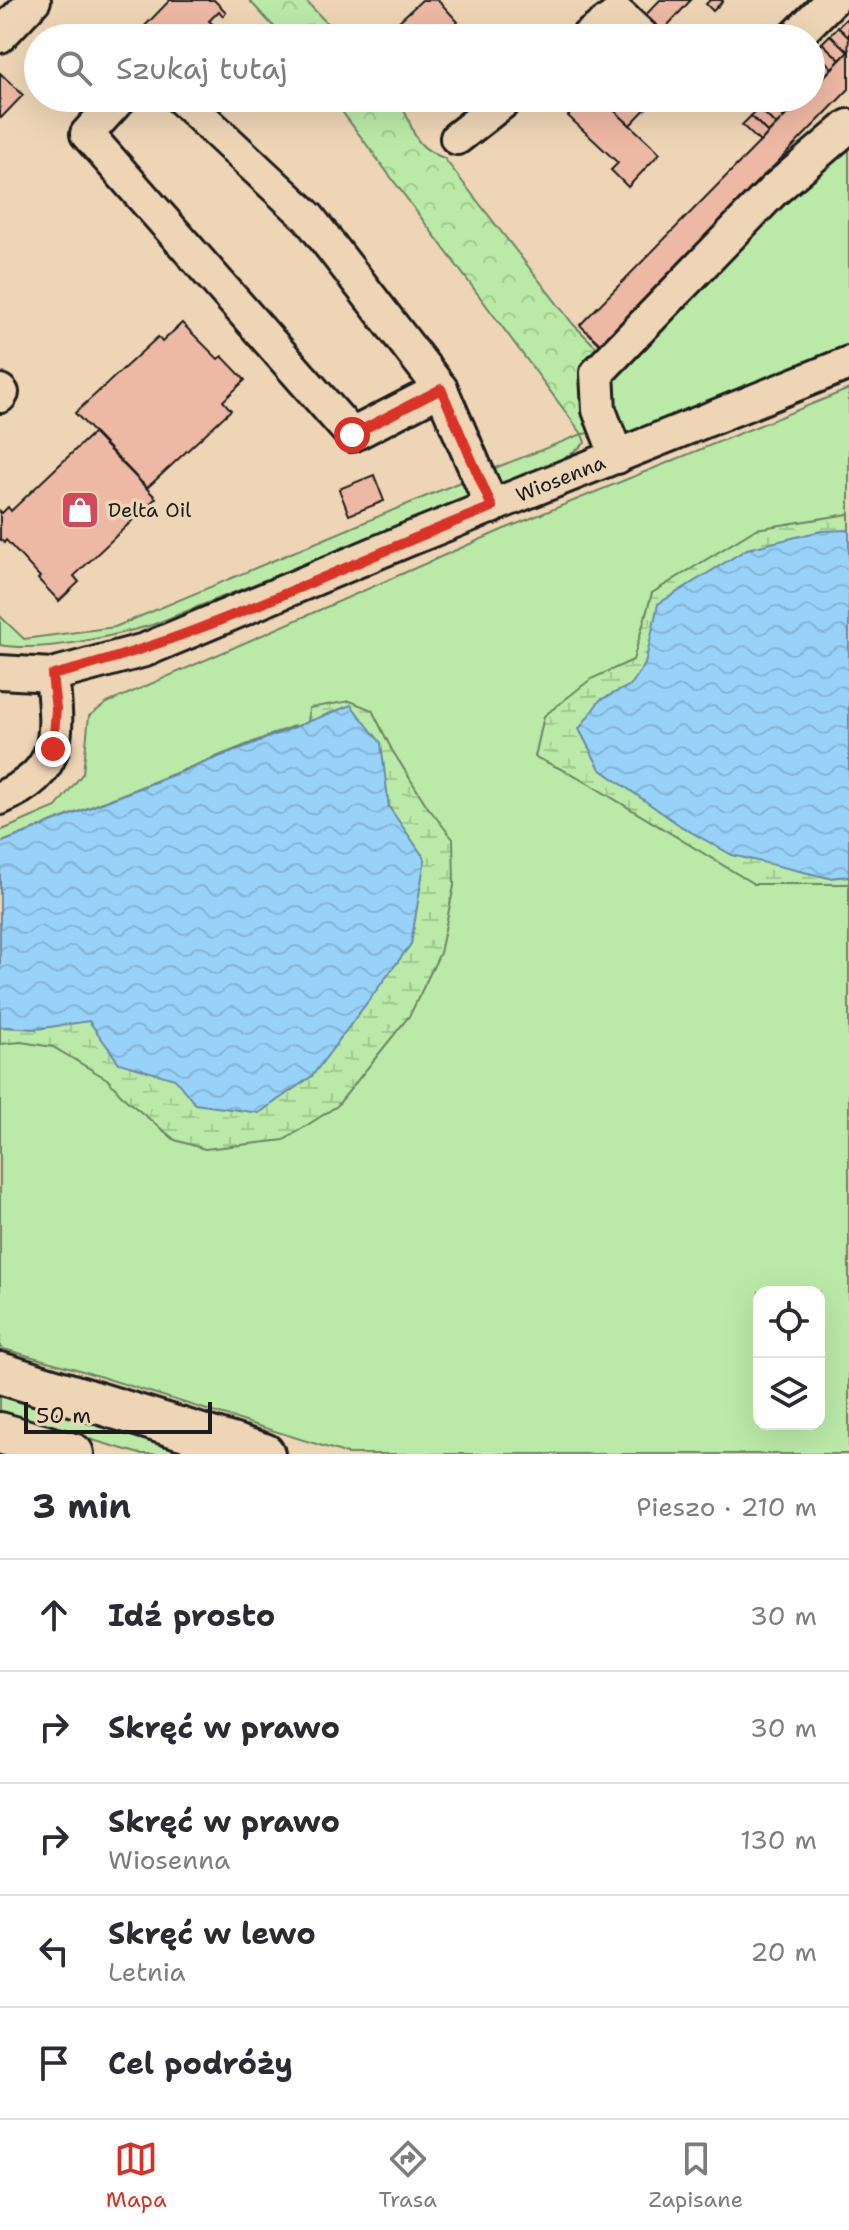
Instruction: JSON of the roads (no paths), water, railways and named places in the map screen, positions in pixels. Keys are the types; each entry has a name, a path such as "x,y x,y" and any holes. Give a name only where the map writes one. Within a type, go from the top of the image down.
{"main road":[{"path":"0,1373 264,1454"},
{"path":"0,1433 73,1454"}],"street":[{"path":"0,36 34,0"},
{"path":"808,24 832,0"},
{"path":"603,24 624,7 635,24"},
{"path":"107,112 87,134 352,435 441,389"},
{"path":"196,112 309,218 441,389 492,507"},
{"path":"457,138 490,112"},
{"path":"617,457 599,410 597,373 773,191 849,126"},
{"name":"Wiosenna","path":"0,672 52,675 145,650 407,540 849,363"},
{"path":"0,798 24,788 41,772 53,749 56,709 52,675"}],"water":[{"path":"849,530 849,876 829,878 732,855 682,827 600,769 579,729 600,700 631,685 645,664 658,604 747,549 821,531"},
{"path":"351,705 381,743 389,807 425,859 411,944 312,1076 259,1113 195,1104 175,1079 119,1063 89,1021 37,1029 0,1027 0,843"}],"place":[{"name":"Delta Oil","path":"80,510"}]}
